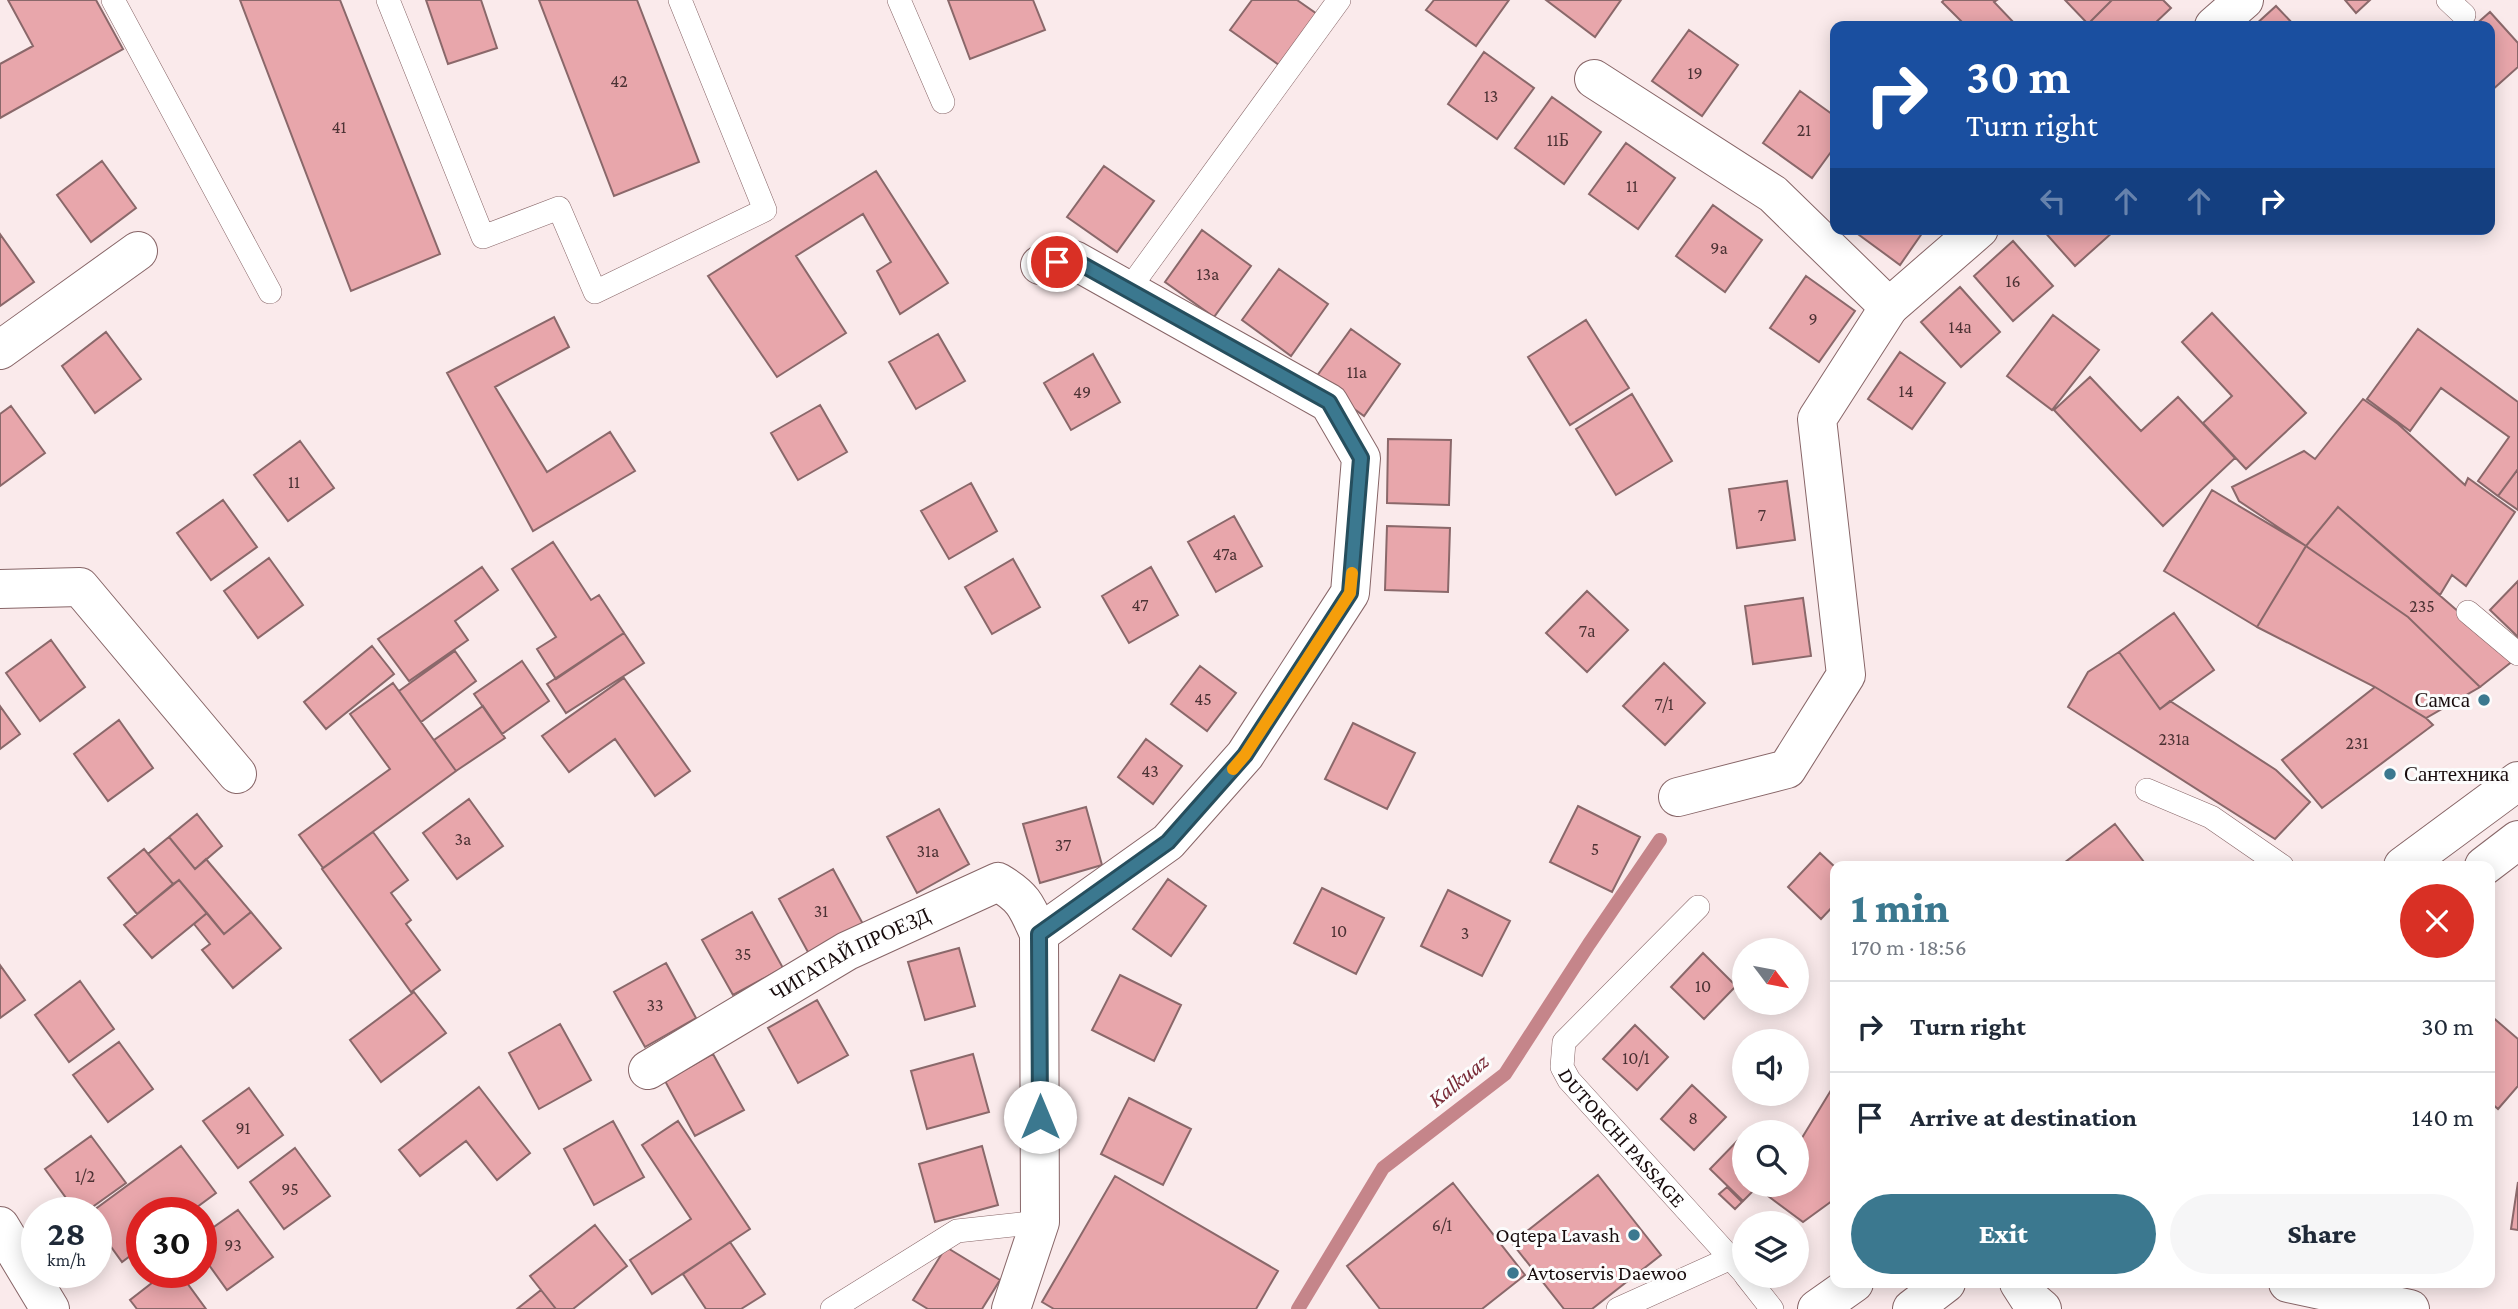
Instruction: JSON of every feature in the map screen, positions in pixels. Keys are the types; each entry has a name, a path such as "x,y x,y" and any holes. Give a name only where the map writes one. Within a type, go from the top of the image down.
{"street":[{"path":"2220,21 2244,0"},
{"path":"1594,79 1773,194 1889,307"},
{"path":"1678,797 1787,769 1846,675 1817,419 1889,307 1972,235"},
{"path":"0,350 138,251"},
{"path":"1011,1309 1040,1222 1039,934 1168,842 1245,755 1350,593 1361,458 1329,402 1074,260 1040,265"},
{"path":"0,589 79,587 237,774"},
{"path":"2410,861 2518,781"},
{"path":"2491,861 2518,840"},
{"name":"ЧИГАТАЙ ПРОЕЗД","path":"648,1070 847,951 998,882 1016,892 1025,904 1039,934"},
{"path":"0,1226 50,1309"},
{"path":"1817,1309 1847,1288"},
{"path":"1912,1309 1939,1288"},
{"path":"2022,1288 2042,1309"},
{"path":"2311,1288 2410,1309"}],"lane":[{"path":"113,0 270,292"},
{"path":"388,0 483,237 559,208 595,292 765,210 680,0"},
{"path":"899,0 943,102"},
{"path":"1129,289 1339,0"},
{"path":"2468,612 2518,654"},
{"path":"2147,790 2211,817 2275,861"},
{"name":"DUTORCHI PASSAGE","path":"1698,907 1564,1042 1562,1067 1569,1080 1732,1259"},
{"path":"832,1309 957,1231 1040,1222"},
{"path":"1618,1309 1732,1272"},
{"name":"DUTORCHI PASSAGE","path":"1756,1288 1772,1309"}],"building":[{"path":"8,0 96,0 123,49 0,118 0,64 33,46"},
{"path":"240,0 340,0 440,254 351,291"},
{"path":"426,0 481,0 497,48 448,64"},
{"path":"539,0 637,0 699,162 614,196"},
{"path":"948,0 1033,0 1045,30 970,59"},
{"path":"1252,0 1297,0 1317,14 1279,65 1230,30"},
{"path":"1434,0 1509,0 1476,46 1426,10"},
{"path":"1546,0 1621,0 1595,37"},
{"path":"1997,0 1994,2 2012,21 1961,21 1942,2"},
{"path":"2065,0 2112,0 2091,21 2085,21"},
{"path":"2112,0 2163,0 2171,8 2157,21 2091,21"},
{"path":"2345,0 2370,0 2356,13"},
{"path":"2276,6 2290,21 2260,21"},
{"path":"2490,12 2518,43 2518,67 2495,87 2495,21 2480,21"},
{"path":"1689,30 1738,65 1702,116 1652,81"},
{"path":"1484,52 1534,88 1497,139 1448,104"},
{"path":"1800,91 1830,113 1830,153 1812,178 1763,143"},
{"path":"1552,97 1601,132 1564,184 1515,148"},
{"path":"1626,143 1675,178 1638,229 1589,194"},
{"path":"102,161 136,208 91,242 57,195"},
{"path":"1104,166 1154,201 1117,252 1067,217"},
{"path":"876,171 948,283 900,314 877,271 891,262 863,214 796,256 846,333 777,377 708,276"},
{"path":"1713,205 1762,240 1725,292 1676,256"},
{"path":"1202,230 1251,266 1214,317 1165,282"},
{"path":"0,234 34,282 0,306"},
{"path":"1859,235 1921,235 1900,265"},
{"path":"2047,235 2110,235 2075,266"},
{"path":"2013,241 2053,286 2013,321 1974,276"},
{"path":"1279,269 1328,304 1291,356 1242,320"},
{"path":"1806,276 1855,311 1819,362 1770,328"},
{"path":"1960,287 2000,332 1961,367 1921,322"},
{"path":"2212,313 2306,413 2246,469 2203,423 2232,396 2182,342"},
{"path":"2053,315 2099,350 2052,410 2007,376"},
{"path":"554,317 569,347 495,387 547,472 610,432 635,471 533,531 447,373"},
{"path":"1586,320 1629,388 1570,425 1528,357"},
{"path":"1351,329 1400,364 1364,416 1314,380"},
{"path":"2418,329 2518,402 2518,469 2498,496 2478,481 2509,437 2441,388 2410,431 2367,399"},
{"path":"106,332 141,379 95,413 62,366"},
{"path":"938,334 965,381 916,409 889,362"},
{"path":"1900,352 1945,383 1912,429 1868,399"},
{"path":"1093,354 1120,402 1071,430 1044,383"},
{"path":"2090,377 2141,431 2178,397 2235,458 2163,526 2054,410"},
{"path":"1632,394 1672,461 1616,495 1576,429"},
{"path":"2363,399 2398,424 2465,485 2468,478 2515,512 2466,586 2452,575 2440,595 2338,507 2306,546 2239,501 2232,487 2304,451 2315,459"},
{"path":"820,405 847,452 798,480 771,433"},
{"path":"11,406 45,453 0,486 0,414"},
{"path":"1388,439 1451,440 1449,505 1387,503"},
{"path":"300,441 334,488 288,521 254,475"},
{"path":"2518,469 2518,510 2498,496"},
{"path":"1787,481 1795,540 1737,548 1729,489"},
{"path":"971,483 997,531 949,559 921,511"},
{"path":"2212,490 2306,546 2257,627 2164,571"},
{"path":"223,500 257,547 211,580 177,533"},
{"path":"2338,507 2514,660 2480,687 2408,617 2306,546"},
{"path":"1234,516 1262,566 1216,592 1188,542"},
{"path":"1387,526 1450,528 1448,592 1385,590"},
{"path":"553,542 591,600 599,595 624,633 556,679 537,649 556,637 512,569"},
{"path":"2306,546 2408,617 2480,687 2426,718 2375,687 2257,627"},
{"path":"269,558 303,605 258,638 224,591"},
{"path":"1013,559 1040,607 992,634 965,587"},
{"path":"482,567 498,590 455,621 468,640 409,681 378,639"},
{"path":"1151,567 1178,615 1129,643 1102,596"},
{"path":"2518,581 2518,637 2490,610"},
{"path":"1587,591 1628,630 1587,672 1546,633"},
{"path":"1803,598 1811,656 1753,664 1745,606"},
{"path":"2174,613 2214,670 2160,709 2119,652"},
{"path":"624,633 644,663 566,713 547,684"},
{"path":"51,640 85,687 40,721 6,673"},
{"path":"372,646 394,674 326,729 304,702"},
{"path":"455,651 476,681 421,722 399,691"},
{"path":"2119,652 2160,709 2170,701 2276,770 2310,802 2275,839 2068,707 2088,672"},
{"path":"522,661 549,701 502,734 474,694"},
{"path":"1664,663 1705,703 1665,745 1623,706"},
{"path":"1200,666 1236,693 1207,731 1171,704"},
{"path":"624,678 690,771 655,796 615,739 569,772 542,736"},
{"path":"393,683 456,771 323,868 299,835 390,769 350,714"},
{"path":"2375,687 2433,725 2322,808 2282,760"},
{"path":"0,706 20,734 0,749"},
{"path":"483,706 505,738 456,771 434,740"},
{"path":"119,720 153,768 108,801 74,754"},
{"path":"1353,723 1415,753 1387,809 1325,779"},
{"path":"1146,739 1182,766 1153,804 1118,777"},
{"path":"469,799 503,846 457,879 423,833"},
{"path":"1578,806 1640,837 1612,892 1550,862"},
{"path":"1086,807 1102,865 1040,883 1023,824"},
{"path":"939,809 969,864 917,893 887,837"},
{"path":"197,814 222,846 195,869 169,837"},
{"path":"2115,824 2143,861 2067,861"},
{"path":"373,832 408,880 391,893 411,920 406,924 440,970 411,992 322,869"},
{"path":"169,837 195,869 206,859 251,912 224,934 179,880 173,884 148,854"},
{"path":"144,849 173,884 137,914 108,878"},
{"path":"1820,853 1830,862 1830,909 1821,919 1788,887"},
{"path":"833,869 863,924 809,954 779,899"},
{"path":"1168,879 1206,906 1171,956 1133,929"},
{"path":"179,880 207,913 152,958 124,925"},
{"path":"1322,888 1384,918 1356,974 1294,943"},
{"path":"1448,890 1510,921 1482,976 1421,946"},
{"path":"251,912 281,948 233,988 202,950 210,944 194,924 207,913 224,934"},
{"path":"752,912 783,968 733,995 702,940"},
{"path":"959,948 975,1006 925,1020 908,962"},
{"path":"1703,953 1732,982 1732,990 1704,1019 1671,987"},
{"path":"666,963 696,1018 645,1047 614,992"},
{"path":"0,965 25,1000 0,1018"},
{"path":"1120,975 1181,1005 1154,1061 1092,1030"},
{"path":"80,981 114,1029 69,1062 35,1015"},
{"path":"414,992 446,1033 381,1082 350,1040"},
{"path":"817,1000 848,1055 798,1083 768,1028"},
{"path":"2495,1019 2518,1039 2518,1086 2498,1109 2495,1106"},
{"path":"560,1024 591,1080 539,1109 509,1053"},
{"path":"1635,1025 1668,1057 1637,1090 1603,1059"},
{"path":"119,1042 153,1089 108,1122 73,1075"},
{"path":"713,1054 744,1110 695,1136 665,1081"},
{"path":"973,1054 989,1112 927,1129 911,1071"},
{"path":"1692,1085 1726,1117 1694,1150 1661,1119"},
{"path":"479,1087 530,1153 497,1180 466,1141 420,1176 399,1150"},
{"path":"249,1088 283,1135 238,1168 203,1121"},
{"path":"1830,1092 1830,1202 1809,1218 1809,1211 1788,1211 1769,1197 1809,1197 1809,1126"},
{"path":"1129,1098 1191,1129 1163,1185 1101,1154"},
{"path":"613,1121 644,1177 594,1205 564,1149"},
{"path":"678,1121 750,1229 652,1294 630,1260 691,1219 642,1145"},
{"path":"91,1136 126,1183 106,1197 65,1197 45,1169"},
{"path":"181,1146 216,1193 211,1197 126,1197 126,1259 122,1262 112,1248 112,1197"},
{"path":"982,1146 998,1205 935,1222 919,1164"},
{"path":"1732,1146 1732,1190 1710,1169"},
{"path":"295,1148 330,1196 284,1229 250,1182"},
{"path":"1598,1175 1661,1255 1592,1309 1564,1309 1512,1243"},
{"path":"1115,1176 1278,1271 1256,1309 1054,1309 1042,1302"},
{"path":"2518,1182 2518,1230 2511,1229"},
{"path":"1453,1183 1525,1275 1482,1309 1380,1309 1347,1266"},
{"path":"1727,1187 1732,1192 1732,1197 1737,1197 1742,1202 1735,1209 1719,1194"},
{"path":"238,1210 273,1257 227,1290 217,1276 217,1225"},
{"path":"595,1225 627,1266 573,1309 556,1309 530,1276"},
{"path":"730,1242 765,1294 741,1309 706,1309 683,1274"},
{"path":"946,1247 1000,1280 982,1309 928,1309 913,1300"},
{"path":"145,1288 191,1288 206,1309 137,1309 130,1300"},
{"path":"541,1290 556,1309 517,1309"}],"waterway":[{"name":"Kalkuaz","path":"1298,1309 1383,1168 1505,1074 1660,840"}],"slow traffic":[{"path":"1233,769 1282,700 1350,593 1352,573"}],"place":[{"name":"Самса","path":"2484,700"},
{"name":"Сантехника","path":"2390,774"},
{"name":"Oqtepa Lavash","path":"1634,1235"},
{"name":"Avtoservis Daewoo","path":"1513,1273"}],"route":[{"path":"1040,1117 1039,934 1168,842 1245,755 1350,593 1361,458 1329,402 1074,260 1057,262"}]}
